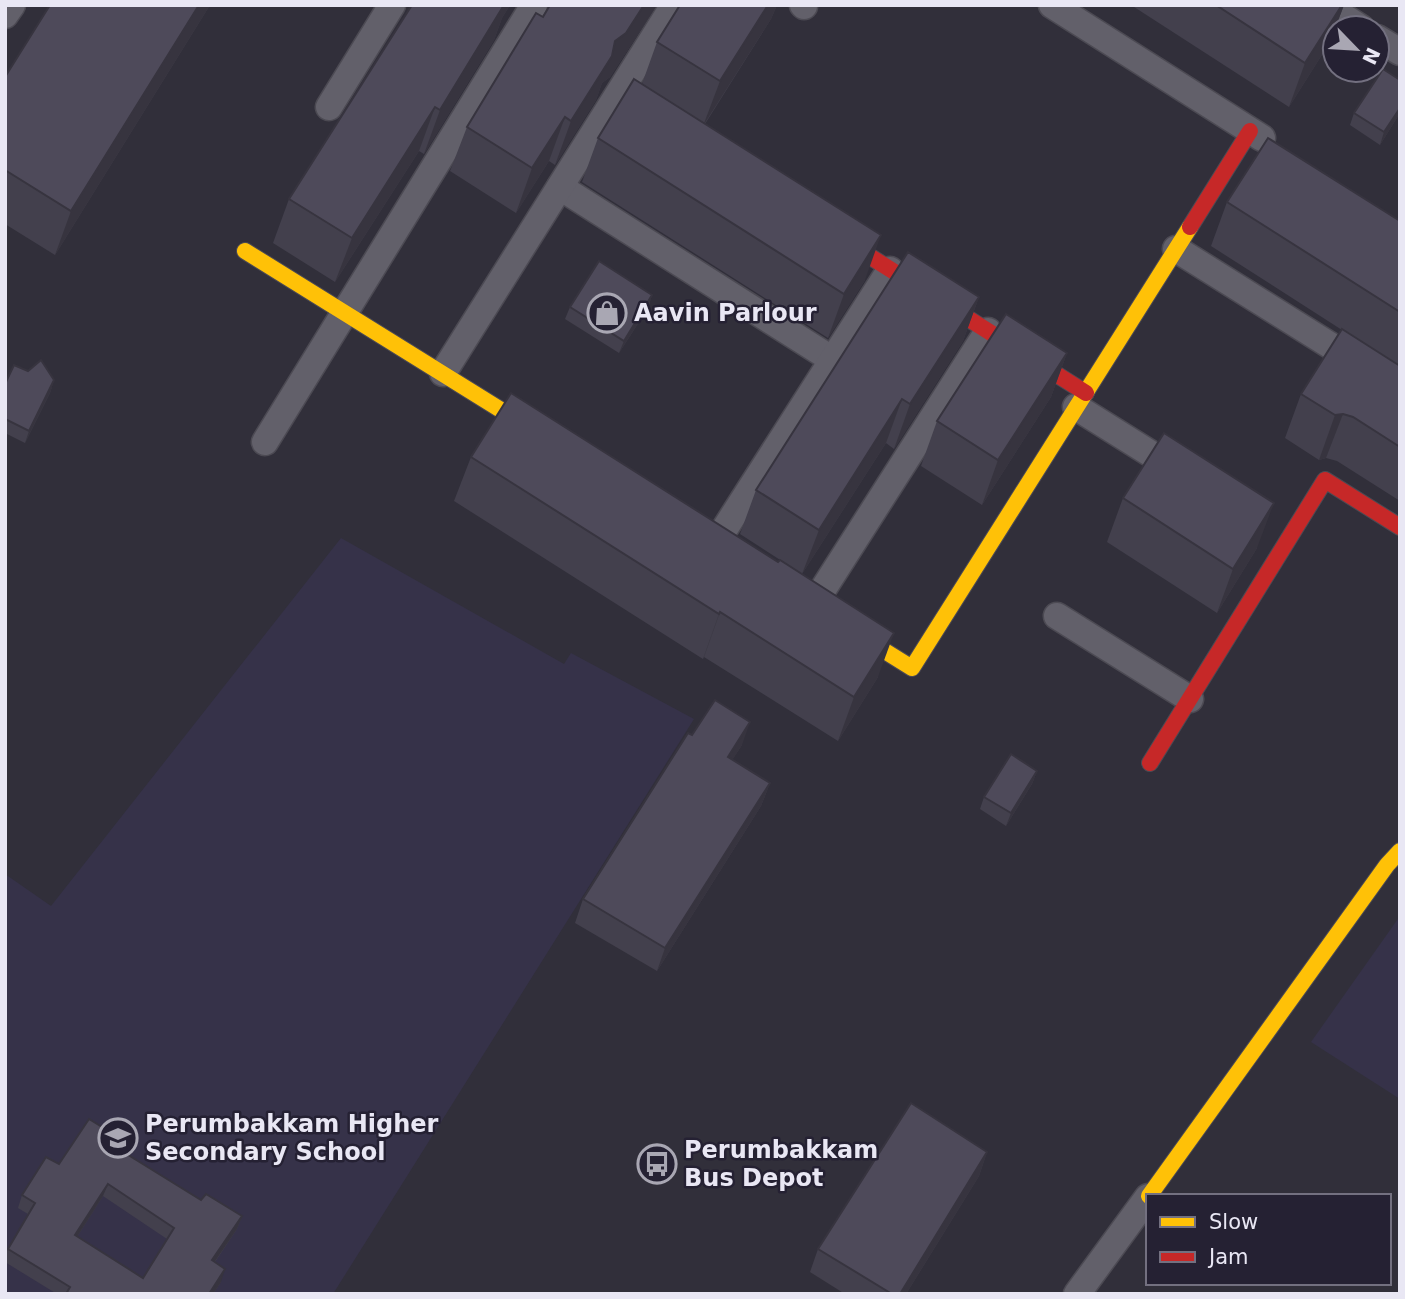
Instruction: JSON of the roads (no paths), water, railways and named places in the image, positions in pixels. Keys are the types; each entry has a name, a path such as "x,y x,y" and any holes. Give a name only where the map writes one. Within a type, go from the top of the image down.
{"street":[{"path":"5,15 12,5"},
{"path":"329,107 393,5"},
{"path":"265,442 534,5"},
{"path":"443,373 560,187 622,100 674,5"},
{"path":"1052,5 1285,153"},
{"path":"988,331 818,609 912,668 1250,131"},
{"path":"560,187 833,359"},
{"path":"810,219 988,331 1206,488"},
{"path":"1176,249 1400,389"},
{"path":"245,251 556,444"},
{"path":"715,544 890,270"},
{"path":"1150,763 1325,480 1400,527"},
{"path":"1265,525 1288,540"},
{"path":"1057,616 1189,699"},
{"path":"1150,1194 1387,865 1400,851"},
{"path":"1077,1294 1146,1200"}],"place":[{"name":"Aavin Parlour","path":"607,313"},
{"name":"Perumbakkam Higher Secondary School","path":"118,1138"},
{"name":"Perumbakkam Bus Depot","path":"657,1164"}]}
